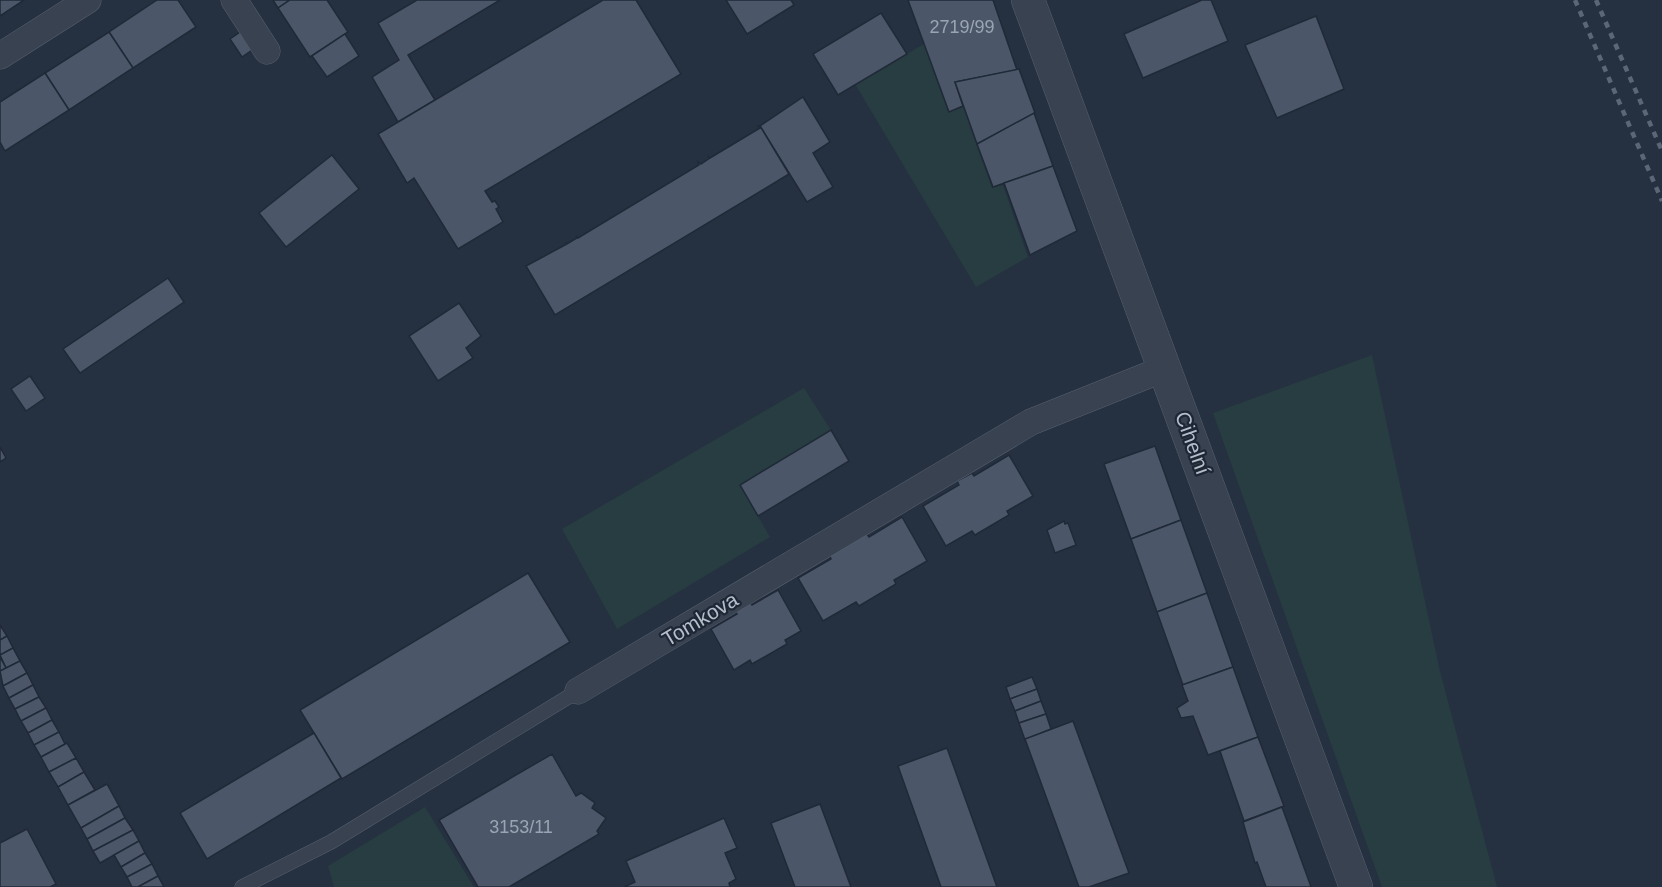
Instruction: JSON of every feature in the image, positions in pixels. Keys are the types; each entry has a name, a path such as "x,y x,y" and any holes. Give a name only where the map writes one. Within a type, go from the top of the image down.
{"street":[{"path":"0,56 88,0"},
{"path":"234,0 267,51"},
{"name":"Cihelní","path":"1028,0 1356,887"},
{"name":"Tomkova","path":"578,691 1031,422 1166,368"}],"lane":[{"name":"Tomkova","path":"242,887 331,842 578,691"}],"green space":[{"path":"924,44 948,111 963,106 992,188 1003,185 1028,257 976,287 855,84"},
{"path":"1372,355 1440,671 1497,887 1382,887 1213,413"},
{"path":"804,388 831,430 740,485 770,537 617,629 562,529"},
{"path":"425,807 474,887 334,887 328,866"}],"building":[{"path":"0,0 24,0 0,16"},
{"path":"157,0 178,0 196,27 133,68 109,32"},
{"path":"273,0 290,0 278,8"},
{"path":"290,0 327,0 348,32 310,57 278,8"},
{"path":"417,0 500,0 408,55 435,100 398,122 372,77 399,60 378,23"},
{"path":"603,0 636,0 681,74 485,191 492,202 495,201 499,207 496,209 503,222 458,249 414,178 407,183 378,134"},
{"path":"726,0 791,0 794,5 747,34"},
{"path":"908,0 993,0 1017,70 955,82 963,106 949,112"},
{"path":"1202,0 1211,0 1228,41 1143,78 1124,34"},
{"path":"881,13 907,54 838,95 813,54"},
{"path":"1316,16 1344,89 1277,118 1245,45"},
{"path":"246,28 258,46 242,57 230,39"},
{"path":"109,32 133,68 69,110 45,73"},
{"path":"345,34 359,56 327,77 312,56"},
{"path":"1019,69 1035,113 977,144 955,82"},
{"path":"45,73 69,110 5,151 0,142 0,102"},
{"path":"803,97 830,142 813,153 833,187 807,202 760,126"},
{"path":"1034,113 1053,166 993,187 977,144"},
{"path":"758,126 760,126 789,174 555,315 526,266 577,238 576,236 578,238 699,165 698,162 701,164 760,128"},
{"path":"332,155 359,189 286,247 259,213"},
{"path":"1053,166 1077,231 1030,255 1004,183"},
{"path":"168,278 184,302 80,373 63,349"},
{"path":"459,303 481,336 466,348 473,358 438,381 409,336"},
{"path":"30,376 45,398 26,411 11,389"},
{"path":"831,430 849,461 758,516 740,485"},
{"path":"1155,446 1181,520 1131,539 1104,464"},
{"path":"0,447 6,458 0,462"},
{"path":"1009,455 1033,496 1007,511 1009,515 975,535 972,531 946,546 923,506 959,485 957,481 972,473 974,476"},
{"path":"902,517 927,561 894,580 896,584 859,606 856,602 823,621 798,578 831,559 829,554 866,533 869,537"},
{"path":"1181,520 1207,593 1157,612 1131,539"},
{"path":"1064,521 1065,524 1068,523 1076,545 1055,553 1047,530"},
{"path":"528,573 570,642 342,779 300,710"},
{"path":"778,590 801,631 785,640 787,644 752,664 750,660 734,670 711,629 737,614 735,611 750,602 752,605"},
{"path":"1207,593 1233,667 1183,685 1157,612"},
{"path":"0,625 7,636 0,640"},
{"path":"7,636 13,648 0,655 0,640"},
{"path":"13,648 20,661 6,668 0,655"},
{"path":"0,657 6,668 0,671"},
{"path":"20,661 27,673 3,686 0,671"},
{"path":"1233,667 1258,737 1208,755 1193,716 1181,718 1177,708 1188,701 1182,685"},
{"path":"27,673 33,685 9,698 3,686"},
{"path":"1032,677 1037,689 1010,699 1006,687"},
{"path":"33,685 39,697 15,709 9,698"},
{"path":"1037,689 1041,701 1015,711 1010,699"},
{"path":"39,697 46,708 21,721 15,709"},
{"path":"1041,701 1046,714 1019,723 1015,711"},
{"path":"46,708 52,720 28,733 21,721"},
{"path":"1046,714 1051,729 1025,740 1019,723"},
{"path":"52,720 59,732 34,745 28,733"},
{"path":"1073,721 1129,873 1089,887 1079,887 1025,739"},
{"path":"59,732 65,744 41,757 34,745"},
{"path":"314,733 341,778 207,859 180,813"},
{"path":"1258,737 1284,806 1244,821 1220,751"},
{"path":"67,743 76,758 49,772 41,757"},
{"path":"947,748 997,887 941,887 898,766"},
{"path":"552,754 576,796 581,793 595,803 592,808 606,818 597,831 599,834 509,887 478,887 439,820"},
{"path":"76,758 84,772 58,787 49,772"},
{"path":"84,772 95,790 68,805 58,787"},
{"path":"107,784 119,806 81,828 68,805"},
{"path":"820,804 851,887 795,887 771,823"},
{"path":"119,806 125,818 87,839 81,828"},
{"path":"1282,807 1311,887 1266,887 1257,862 1255,863 1243,822"},
{"path":"125,818 133,830 93,851 87,839"},
{"path":"724,818 737,848 725,853 736,879 729,883 730,887 624,887 635,882 626,861"},
{"path":"27,829 56,884 50,887 0,887 0,843"},
{"path":"133,830 139,841 100,863 93,851"},
{"path":"139,841 145,853 121,867 114,855"},
{"path":"145,853 152,864 127,877 121,867"},
{"path":"152,864 158,876 138,887 132,887 127,877"},
{"path":"158,876 164,887 138,887"}],"railway":[{"path":"1575,0 1662,201"},
{"path":"1596,0 1662,151"}]}
